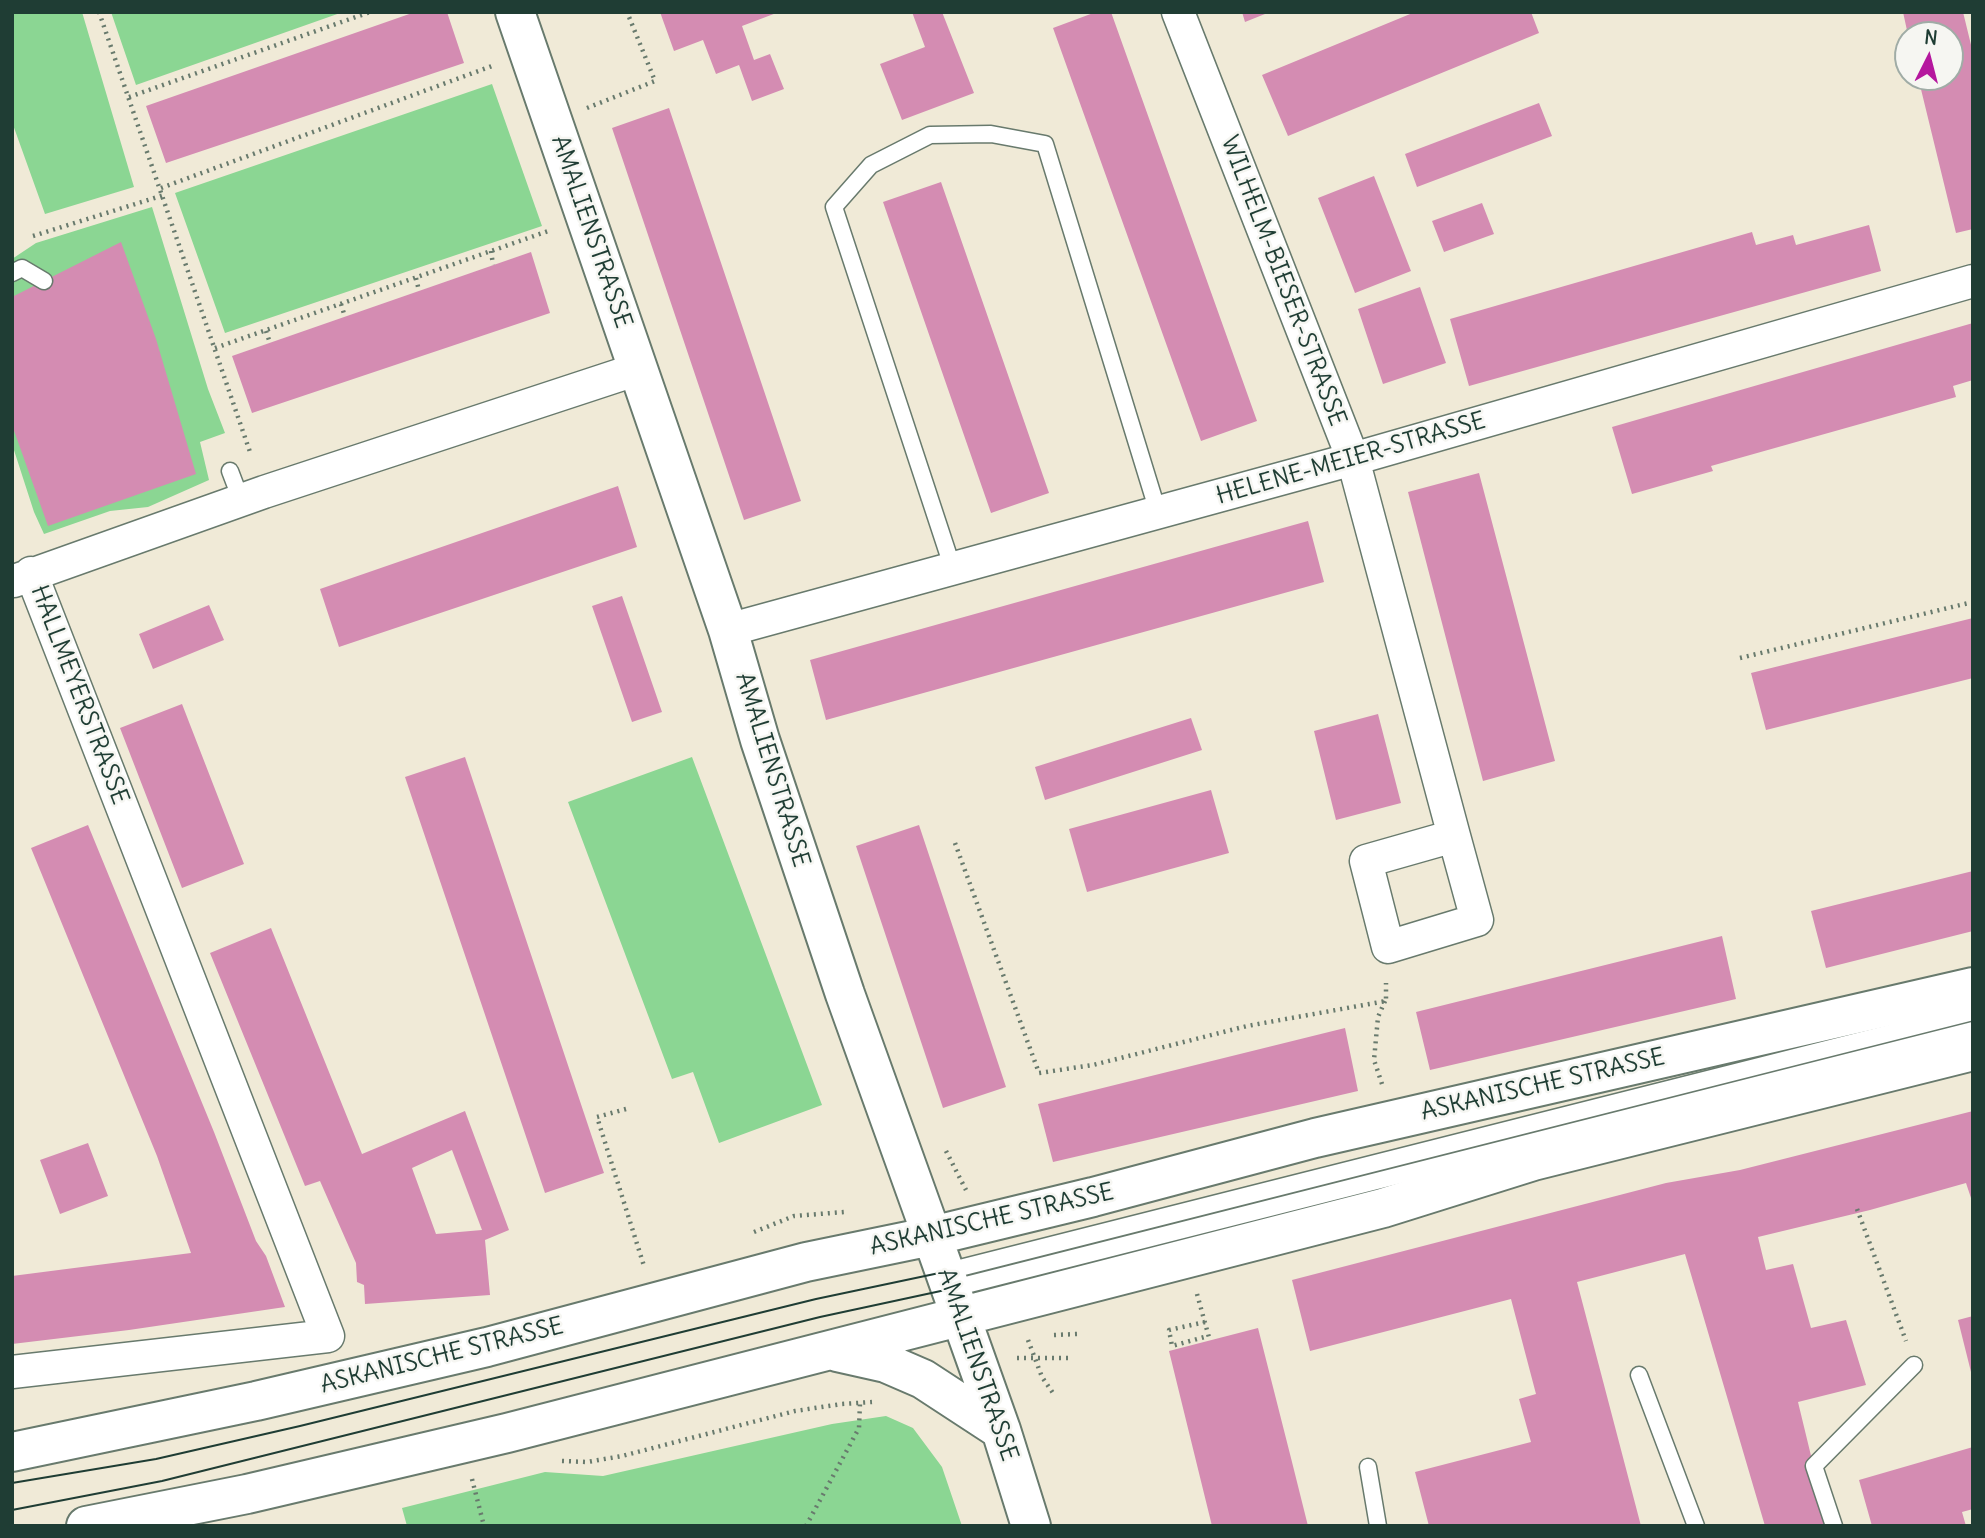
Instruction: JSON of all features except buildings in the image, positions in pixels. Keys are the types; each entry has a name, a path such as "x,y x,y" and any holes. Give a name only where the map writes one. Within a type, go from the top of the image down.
{"main road":[{"name":"AMALIENSTRASSE","path":"515,12 728,630 760,740 845,994 1001,1430 1031,1526"},
{"name":"ASKANISCHE STRASSE","path":"12,1452 256,1401 474,1350 806,1262 932,1236 1093,1197 1315,1138 1973,987"},
{"path":"86,1526 247,1494 830,1351 952,1292 1383,1208 1533,1161 1973,1051"},
{"path":"830,1351 886,1363 923,1379 1001,1430"}],"street":[{"name":"WILHELM-BIESER-STRASSE","path":"1178,12 1353,459 1477,920 1388,947"},
{"name":"HELENE-MEIER-STRASSE","path":"728,630 1353,459 1973,281"},
{"name":"HALLMEYERSTRASSE","path":"328,1336 22,577 252,496 638,369"},
{"path":"1388,947 1366,861 1454,836"},
{"name":"ASKANISCHE STRASSE","path":"12,1371 328,1336"}],"lane":[{"path":"953,569 834,207 871,165 930,135 991,134 1045,144 1158,512"},
{"path":"12,273 22,268 44,281"},
{"path":"230,471 252,496"},
{"path":"952,1292 1973,1012"},
{"path":"952,1292 1471,1155 1973,1030"},
{"path":"1834,1526 1814,1466 1914,1365"},
{"path":"1639,1375 1696,1526"},
{"path":"1368,1466 1378,1526"}],"path":[{"path":"99,12 215,348 252,496"},
{"path":"129,97 370,12"},
{"path":"553,121 655,81 627,12"},
{"path":"161,188 529,52"},
{"path":"33,236 163,195"},
{"path":"215,348 587,218"},
{"path":"491,251 494,265"},
{"path":"416,278 419,291"},
{"path":"341,304 345,317"},
{"path":"266,331 270,343"},
{"path":"1740,658 1973,602"},
{"path":"955,844 1038,1073 1093,1065 1247,1026 1385,1001"},
{"path":"1383,1092 1374,1060 1378,1017 1385,1001 1388,947"},
{"path":"626,1109 597,1117 648,1277"},
{"path":"1857,1209 1914,1365"},
{"path":"1196,1290 1205,1322 1209,1338 1172,1346 1169,1330 1205,1322"},
{"path":"975,1359 1068,1358"},
{"path":"557,1461 587,1462 622,1456 795,1411 880,1402"},
{"path":"806,1526 859,1428 860,1403"},
{"path":"471,1477 484,1526"}],"green space":[{"path":"12,12 82,12 134,187 45,214 12,122"},
{"path":"111,12 343,12 136,85"},
{"path":"492,84 542,226 225,333 175,193"},
{"path":"152,207 208,389 225,433 200,442 209,480 148,507 110,511 44,534 12,444 12,259 36,243"},
{"path":"692,757 822,1105 719,1143 693,1072 672,1079 568,802"},
{"path":"886,1416 913,1428 942,1467 962,1526 407,1526 402,1508 545,1472 603,1476 832,1424"}],"tram line":[{"path":"12,1483 156,1459 816,1299 944,1272"},
{"path":"12,1510 162,1481 820,1317 950,1289"}]}
